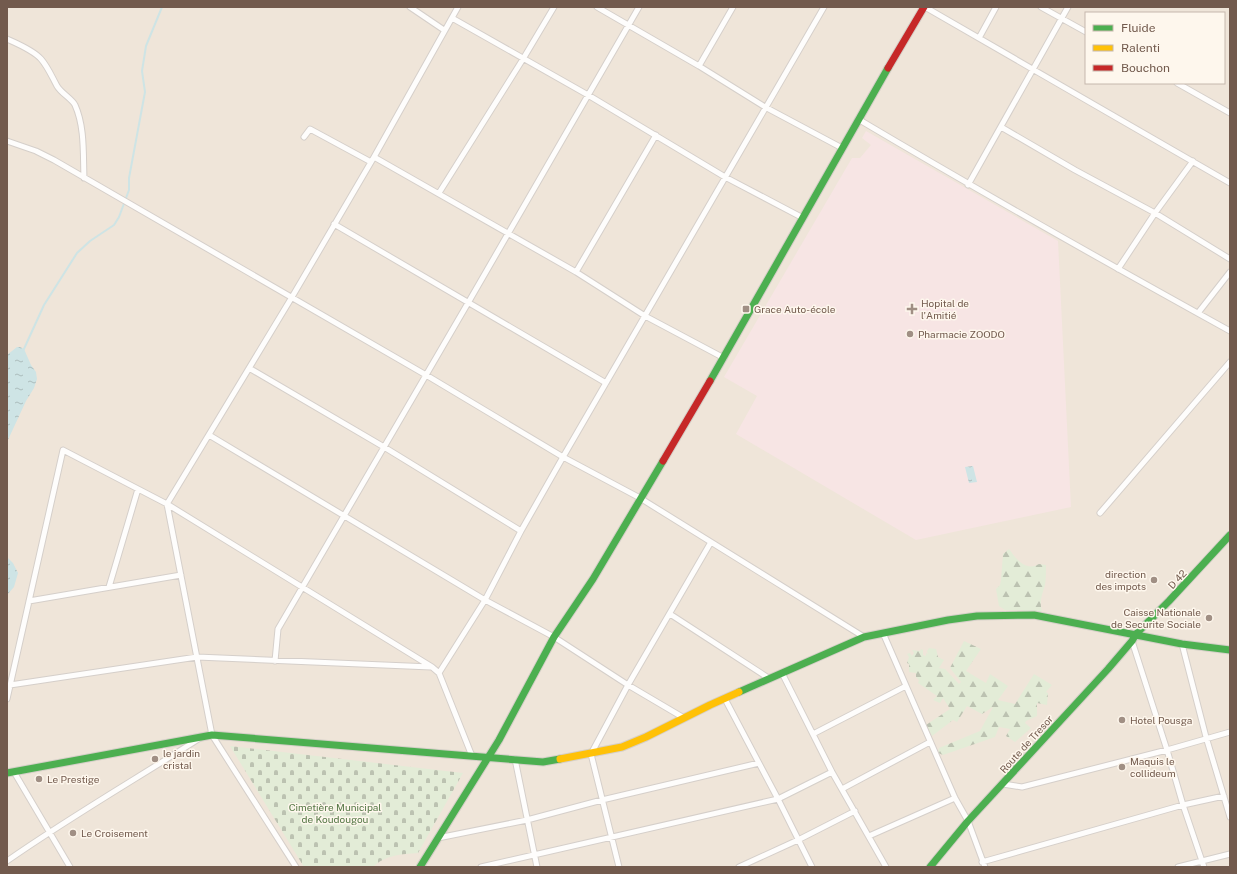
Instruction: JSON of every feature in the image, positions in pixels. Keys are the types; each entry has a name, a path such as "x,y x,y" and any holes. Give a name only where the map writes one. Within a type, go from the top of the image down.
{"street":[{"path":"410,7 444,30"},
{"path":"296,867 212,735 167,504 292,297 374,157 458,7"},
{"path":"439,193 554,7"},
{"path":"597,7 699,66 765,107 842,148"},
{"path":"275,661 278,629 468,304 638,7"},
{"path":"699,66 733,7"},
{"path":"439,673 485,600 521,531 563,457 824,7"},
{"path":"420,867 499,740 554,637 593,579 724,358 858,119 924,7 1230,183"},
{"path":"979,38 996,7"},
{"path":"1041,7 1085,31"},
{"path":"968,185 1034,70 1068,7"},
{"path":"452,18 588,95 725,177 803,218"},
{"path":"7,39 23,46 40,58 51,74 57,87 75,104 81,127 84,178"},
{"path":"1179,84 1230,112"},
{"path":"858,119 968,185 1230,331"},
{"path":"1001,127 1075,170 1155,212 1230,259"},
{"path":"304,137 310,129 371,162"},
{"path":"576,272 656,135"},
{"path":"7,141 36,151 122,199 426,375 563,457 640,498 864,637"},
{"path":"374,157 576,272 645,316 724,358"},
{"path":"1118,269 1155,212 1193,161"},
{"path":"334,224 468,304 606,383"},
{"path":"1198,313 1230,272"},
{"path":"1100,513 1230,362"},
{"path":"249,368 384,447 521,531"},
{"path":"209,435 485,600 554,637 628,685 684,718"},
{"path":"7,699 62,450 167,504 439,673 472,756"},
{"path":"109,587 138,489"},
{"name":"D 42","path":"1136,634 1169,601 1230,535"},
{"path":"619,867 591,754 628,685 711,542"},
{"path":"29,601 181,575"},
{"path":"670,614 770,679"},
{"path":"70,867 10,772 212,735 544,762 591,754 622,746 646,737 724,699 864,637 948,620 977,616 1034,615 1182,644 1230,650"},
{"path":"883,633 955,798 968,821 984,864 1182,805 1224,796"},
{"name":"Route de Tresor","path":"930,867 968,821 1108,669 1132,641 1136,634"},
{"path":"968,821 1132,641 1167,750 1182,805 1204,867"},
{"path":"1182,644 1206,737 1230,817"},
{"path":"10,685 197,657 432,668"},
{"path":"782,673 832,772 886,867"},
{"path":"813,734 906,686"},
{"path":"724,699 778,798 812,867"},
{"path":"1003,784 1022,787 1167,750 1206,737 1230,732"},
{"path":"7,861 49,832 202,737"},
{"path":"842,789 930,742"},
{"path":"514,759 537,867"},
{"path":"438,838 527,820 602,800 759,763"},
{"path":"481,867 778,798 832,772"},
{"path":"869,836 955,798"},
{"path":"739,867 798,840 855,811"},
{"path":"1178,867 1230,854"}],"shaded area":[{"path":"7,7 1230,7 1230,867 7,867"},
{"name":"Hopital de l'Amitié","path":"866,131 1058,241 1071,507 916,540 736,434 757,396 724,377 852,158 860,158 871,145 862,138"}],"green space":[{"path":"1009,549 1018,560 1026,565 1046,565 1046,578 1041,601 1042,611 1032,615 1022,610 1005,610 999,606 996,589 1000,585 1001,580 1003,554"},
{"path":"964,641 981,649 966,671 986,683 990,674 1008,686 998,700 1015,704 1034,674 1052,685 1046,692 1048,693 1047,705 1037,703 1037,716 1026,721 1025,723 1031,728 1015,742 1006,736 1010,729 999,727 995,737 943,755 938,753 939,748 980,731 993,707 982,714 967,706 957,722 953,720 932,736 926,725 950,709 943,698 940,703 933,700 937,696 918,683 919,680 916,677 916,673 909,672 909,664 907,663 909,657 907,654 910,653 912,656 914,653 912,650 920,651 921,649 923,650 923,655 926,656 929,648 936,649 938,657 944,660 939,668 945,669 959,684 961,682 950,668"},
{"name":"Cimetière Municipal de Koudougou","path":"230,746 463,773 418,853 388,858 373,867 304,867"}],"water":[{"path":"17,347 24,349 36,372 37,379 7,442 7,355"},
{"path":"973,466 977,482 969,483 965,467"},
{"path":"7,557 13,563 18,573 14,587 7,595"}],"waterway":[{"path":"23,351 44,305 77,253 90,241 114,225 119,217 129,190 129,178 145,92 142,71 146,46 162,7"}],"traffic: fast":[{"path":"710,381 888,68"},
{"path":"420,867 499,740 554,637 593,579 663,461"},
{"path":"930,867 968,821 1108,669 1132,641 1136,634 1169,601 1230,535"},
{"path":"739,692 864,637 948,620 977,616 1034,615 1182,644 1230,650"},
{"path":"7,773 212,735 543,762 560,759"}],"traffic: slow":[{"path":"560,759 622,747 739,692"}],"traffic: jam":[{"path":"888,68 924,7"},
{"path":"663,461 710,381"}],"place":[{"name":"Grace Auto-école","path":"746,309"},
{"name":"Hopital de l'Amitié","path":"912,309"},
{"name":"Pharmacie ZOODO","path":"910,334"},
{"name":"direction des impots","path":"1154,580"},
{"name":"Caisse Nationale de Securite Sociale","path":"1209,618"},
{"name":"Hotel Pousga","path":"1122,720"},
{"name":"le jardin cristal","path":"155,759"},
{"name":"Maquis le collideum","path":"1122,767"},
{"name":"Le Prestige","path":"39,779"},
{"name":"Le Croisement","path":"73,833"}]}
